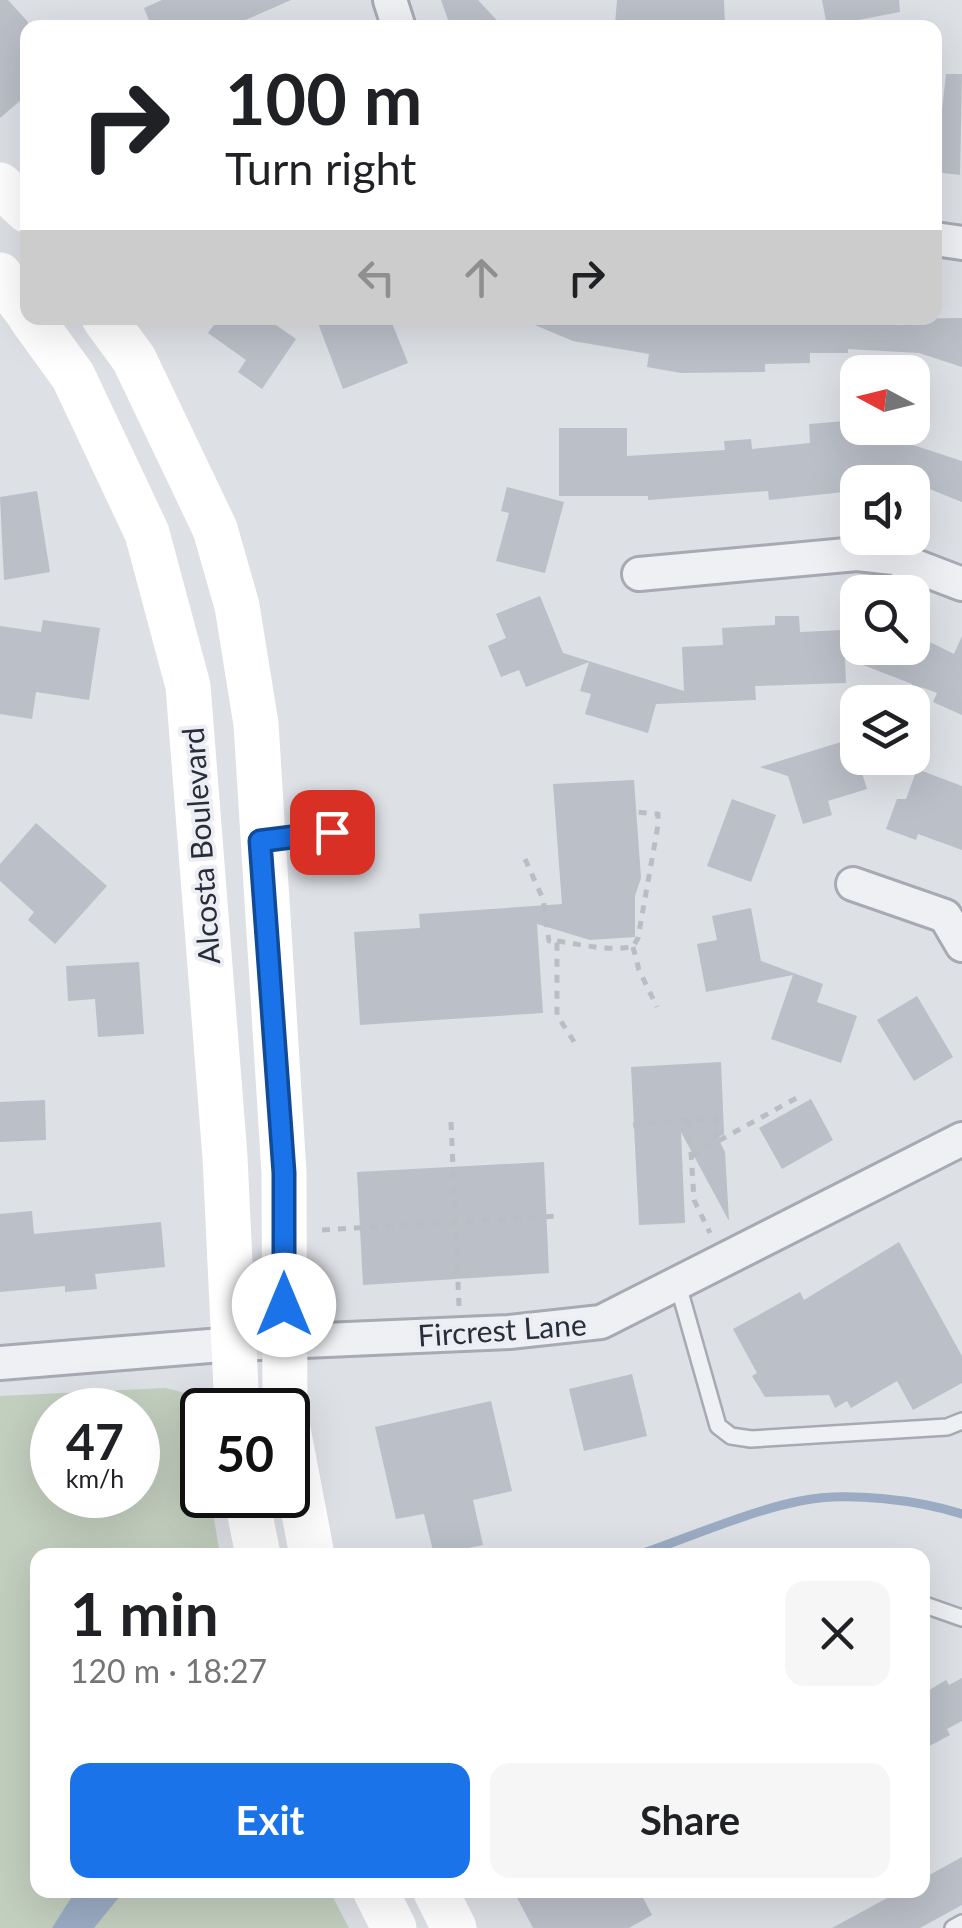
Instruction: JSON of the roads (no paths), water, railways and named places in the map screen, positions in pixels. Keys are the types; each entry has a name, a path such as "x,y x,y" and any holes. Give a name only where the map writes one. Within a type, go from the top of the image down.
{"main road":[{"path":"0,186 20,204"},
{"name":"Alcosta Boulevard","path":"0,274 20,302"},
{"name":"Alcosta Boulevard","path":"36,325 73,376 148,532 188,686 225,1157 236,1388"},
{"name":"Alcosta Boulevard","path":"109,325 134,359 215,529 237,606 256,724 260,841 284,1173 285,1388"},
{"path":"251,1518 257,1548"},
{"path":"305,1518 311,1548"},
{"path":"379,1898 394,1928"},
{"path":"439,1898 454,1928"}],"street":[{"path":"639,574 858,554 894,558 962,584"},
{"path":"853,884 944,916 962,945"},
{"name":"Fircrest Lane","path":"0,1363 234,1344 460,1334 601,1322 962,1139"}],"lane":[{"path":"260,841 332,832"},
{"path":"678,1284 718,1426 730,1436 751,1439 947,1427 962,1421"},
{"path":"930,1607 962,1618"},
{"path":"953,1928 962,1923"}],"water":[{"path":"71,1898 118,1898 94,1928 52,1928"}],"waterway":[{"path":"657,1548 760,1511 818,1498 882,1499 962,1514"}]}
